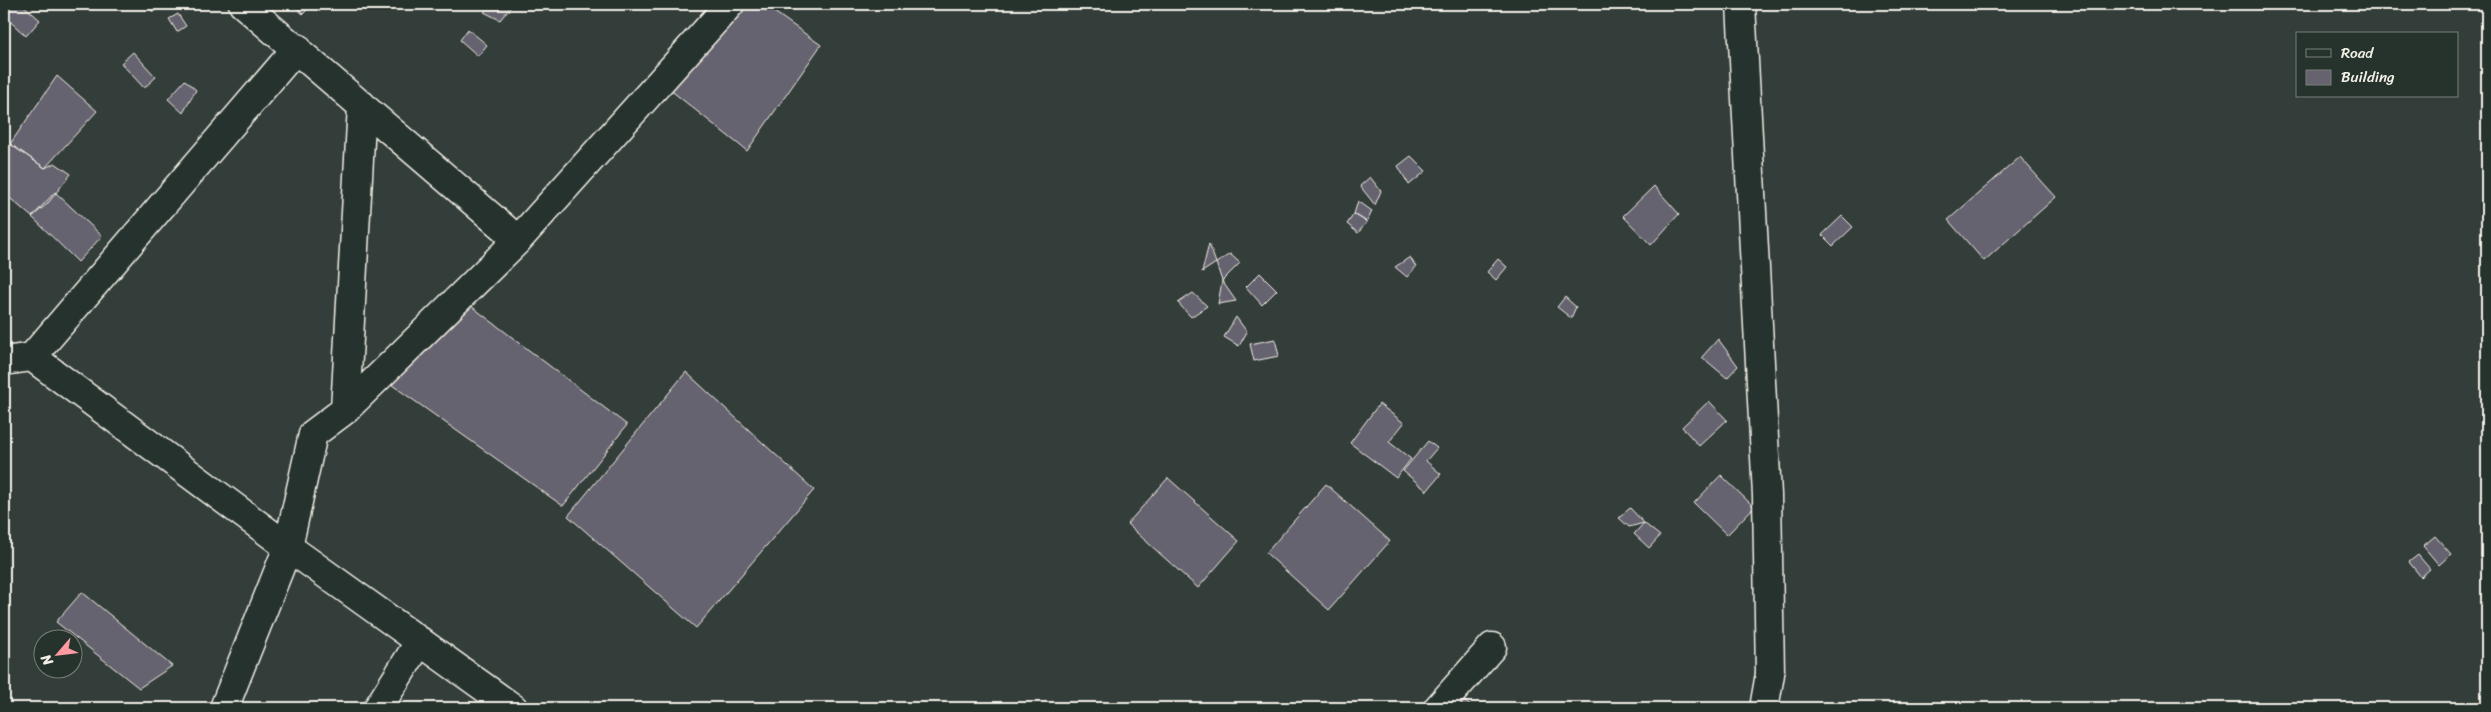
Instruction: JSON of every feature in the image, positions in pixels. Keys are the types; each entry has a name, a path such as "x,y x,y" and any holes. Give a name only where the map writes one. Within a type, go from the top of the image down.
{"street":[{"path":"243,4 297,48 518,240"},
{"path":"224,708 288,548 313,434 345,410 518,240 730,4"},
{"path":"1741,4 1767,495 1770,674 1764,708"},
{"path":"4,361 32,357 297,48"},
{"path":"345,410 362,105"},
{"path":"32,357 288,548 514,708"},
{"path":"378,708 420,641"},
{"path":"1438,708 1492,647"}],"building":[{"path":"11,4 22,4 40,20 26,36 4,16 4,12"},
{"path":"148,4 161,4 162,6 153,12"},
{"path":"292,4 313,4 303,14"},
{"path":"491,4 513,4 500,20 484,12"},
{"path":"748,4 763,4 821,45 747,151 669,89"},
{"path":"178,14 186,26 177,32 169,19"},
{"path":"468,29 487,45 478,56 460,40"},
{"path":"133,52 156,77 144,88 121,63"},
{"path":"57,76 97,111 45,168 10,144"},
{"path":"185,80 196,90 183,113 168,99"},
{"path":"10,144 45,168 55,163 71,174 48,203 32,217 4,193 4,155"},
{"path":"1411,156 1426,171 1409,185 1398,166"},
{"path":"2020,157 2056,197 1984,261 1948,220"},
{"path":"1370,177 1381,191 1375,205 1360,186"},
{"path":"1654,186 1679,214 1651,245 1623,216"},
{"path":"55,192 102,236 78,262 32,217"},
{"path":"1358,201 1372,211 1367,222 1354,214"},
{"path":"1354,214 1367,222 1358,233 1347,224"},
{"path":"1842,216 1853,227 1833,246 1822,235"},
{"path":"1209,244 1216,263 1202,272"},
{"path":"1230,254 1240,263 1222,281 1216,263"},
{"path":"1410,257 1416,267 1407,277 1395,267"},
{"path":"1498,259 1507,267 1496,280 1487,272"},
{"path":"1260,273 1277,290 1262,305 1246,287"},
{"path":"1222,281 1236,301 1218,304"},
{"path":"1193,293 1207,306 1191,317 1178,303"},
{"path":"1565,297 1576,307 1571,318 1557,307"},
{"path":"462,299 627,425 563,506 385,380"},
{"path":"1236,317 1247,332 1239,346 1224,337"},
{"path":"1275,339 1279,356 1254,361 1250,344"},
{"path":"1718,339 1738,366 1727,378 1702,357"},
{"path":"686,372 814,490 696,628 568,516"},
{"path":"1709,401 1727,420 1699,446 1682,427"},
{"path":"1379,404 1404,423 1389,442 1411,459 1396,478 1350,443"},
{"path":"1428,441 1437,448 1426,461 1441,474 1427,491 1403,471"},
{"path":"1721,475 1754,507 1727,535 1694,503"},
{"path":"1168,478 1239,541 1198,588 1127,524"},
{"path":"1326,484 1390,541 1329,610 1266,553"},
{"path":"1630,508 1644,523 1629,527 1619,518"},
{"path":"1644,523 1660,536 1649,548 1634,534"},
{"path":"2435,536 2451,554 2439,565 2423,546"},
{"path":"2418,555 2430,569 2421,577 2409,562"},
{"path":"82,592 172,666 139,688 82,643 82,630 66,630 56,622"},
{"path":"1460,698 1474,708 1452,708"}]}
